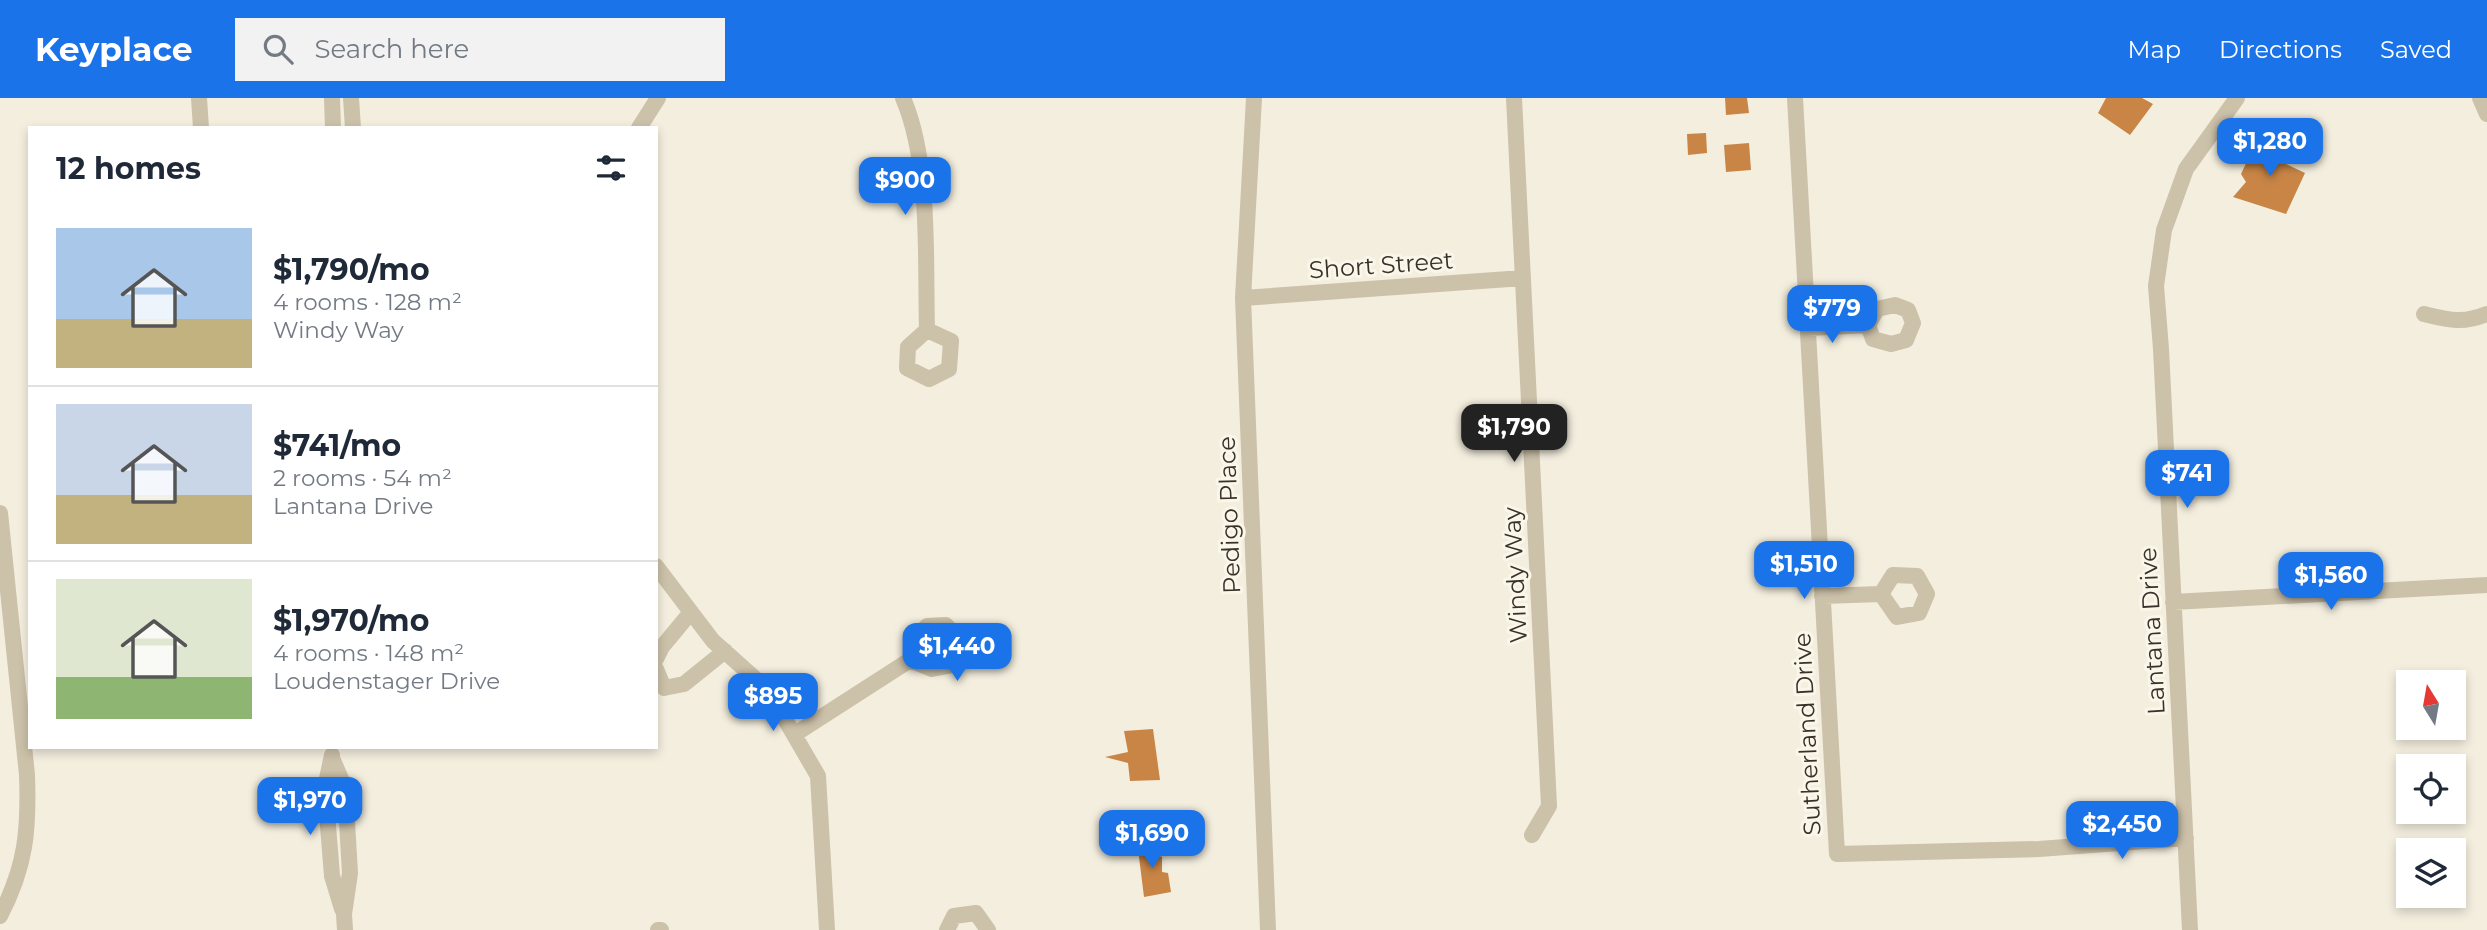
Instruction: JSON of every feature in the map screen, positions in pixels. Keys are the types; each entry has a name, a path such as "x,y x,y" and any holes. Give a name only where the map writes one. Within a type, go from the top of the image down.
{"street":[{"path":"199,98 201,126"},
{"path":"332,98 333,126"},
{"path":"351,98 353,126"},
{"path":"640,126 658,98"},
{"path":"903,98 913,120 922,173 927,330"},
{"name":"Pedigo Place","path":"1254,98 1243,298 1268,930"},
{"name":"Windy Way","path":"1514,98 1549,806 1532,835"},
{"name":"Sutherland Drive","path":"1795,98 1837,854 2056,848 2186,838"},
{"name":"Lantana Drive","path":"2190,930 2161,349 2155,286 2164,230 2186,170 2237,98"},
{"path":"2480,98 2487,114"},
{"name":"Short Street","path":"1243,298 1523,278"},
{"path":"2424,314 2453,321 2475,319 2487,314"},
{"path":"1808,328 1868,324"},
{"path":"0,513 29,818 21,869 0,916"},
{"path":"658,569 713,640 768,690 818,776 827,930"},
{"path":"2173,602 2487,585"},
{"path":"1822,596 1881,594"},
{"path":"658,655 691,612"},
{"path":"658,674 664,688 684,684 725,652"},
{"path":"795,734 910,660"},
{"path":"332,752 345,788 350,873 345,922"},
{"path":"947,930 954,916 976,913 988,930"}],"building":[{"path":"1725,98 1747,98 1749,113 1726,115"},
{"path":"2106,98 2142,98 2153,104 2130,135 2098,113"},
{"path":"1706,133 1707,153 1688,155 1687,134"},
{"path":"2258,138 2289,152 2284,163 2305,173 2286,214 2233,197 2246,182 2241,174"},
{"path":"1749,143 1751,170 1726,172 1724,145"},
{"path":"1153,729 1160,780 1130,781 1128,763 1105,757 1128,752 1124,731"},
{"path":"1153,839 1156,855 1162,857 1162,872 1168,873 1171,892 1144,897 1137,841"}]}
